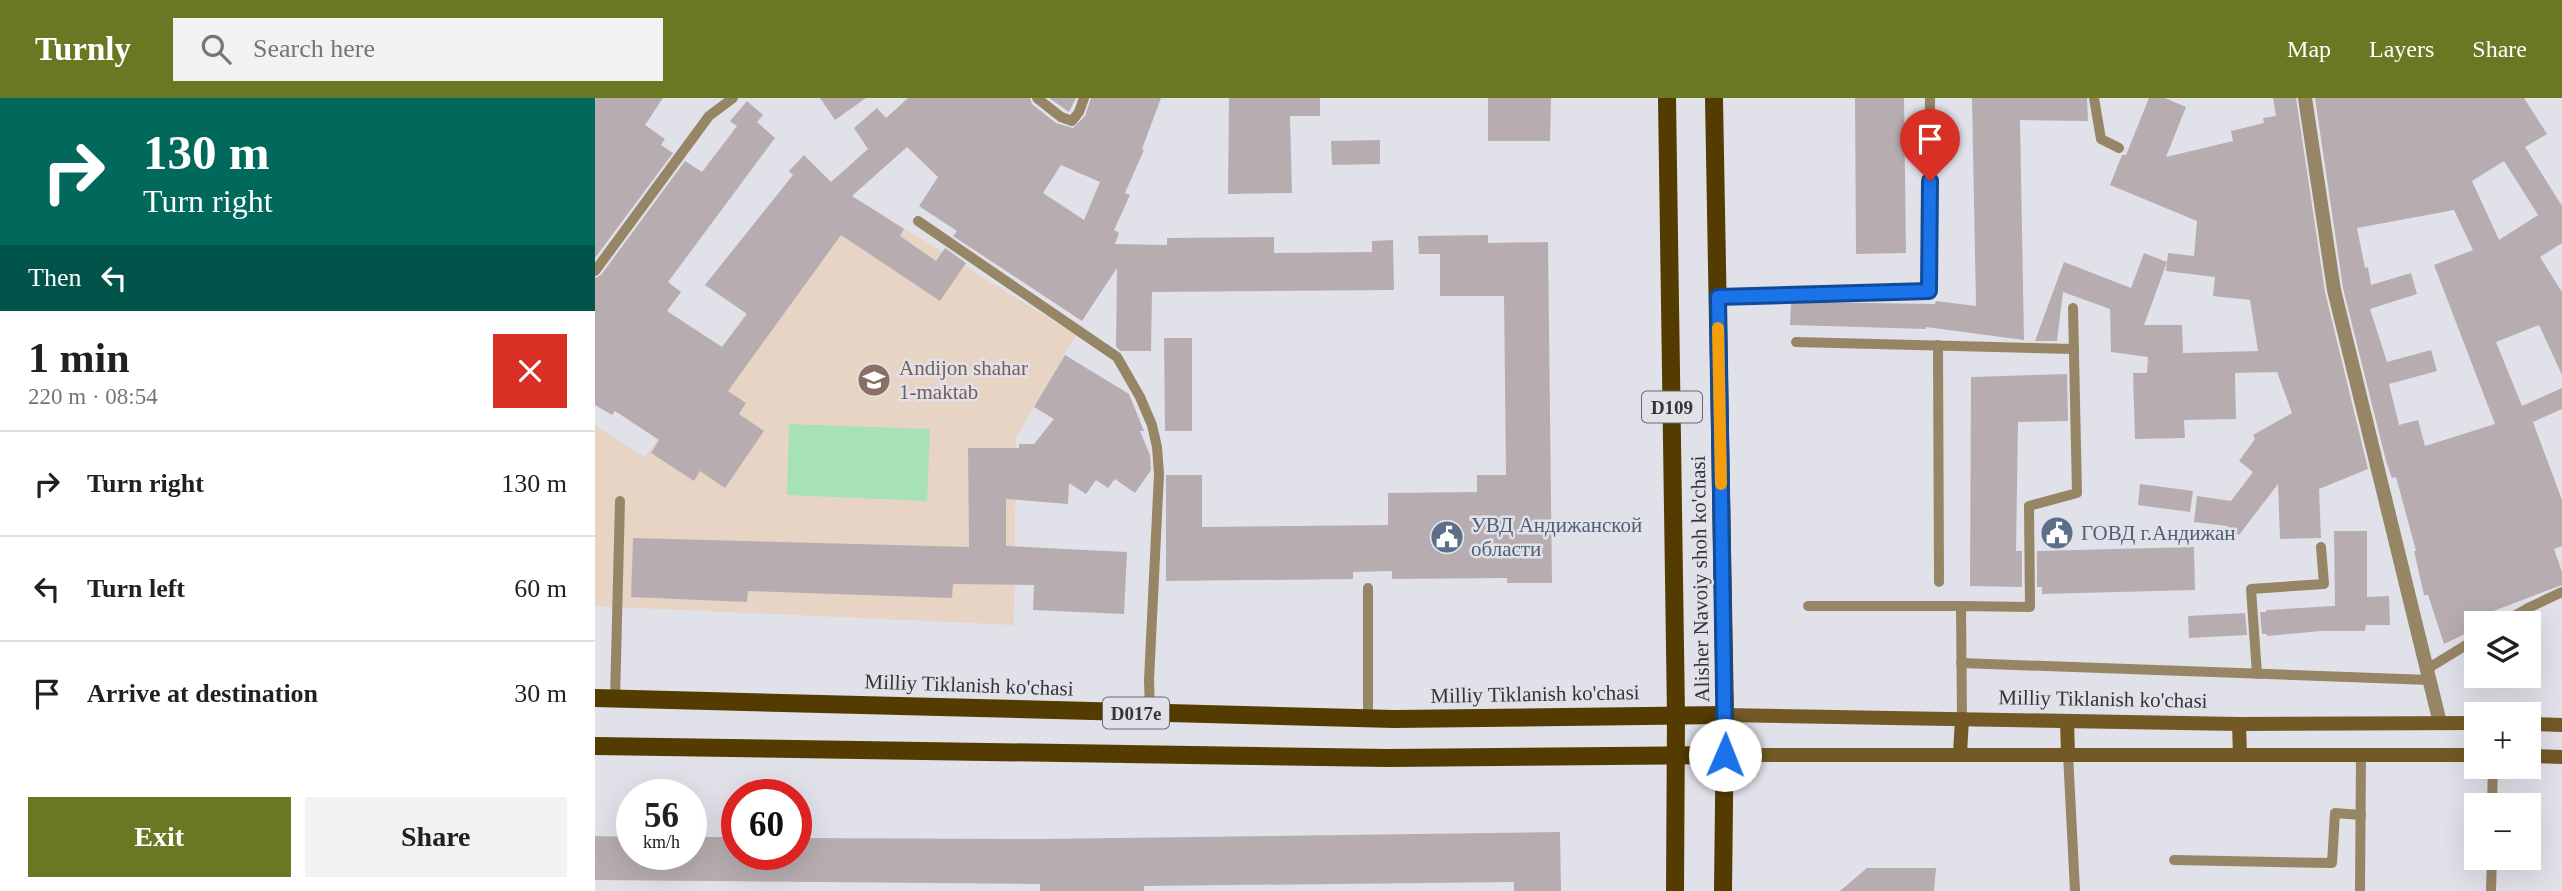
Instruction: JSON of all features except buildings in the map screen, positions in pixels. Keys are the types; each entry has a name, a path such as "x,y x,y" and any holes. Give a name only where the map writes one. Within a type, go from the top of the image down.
{"main road":[{"name":"Alisher Navoiy shoh ko'chasi","path":"1667,98 1676,715 1675,891"},
{"name":"Alisher Navoiy shoh ko'chasi","path":"1714,98 1725,715 1723,891"},
{"name":"Milliy Tiklanish ko'chasi","path":"595,698 1368,719 1725,715 2239,723 2464,723"},
{"path":"1960,753 1962,719"},
{"path":"2067,721 2068,754"},
{"path":"2239,723 2240,755"},
{"path":"2541,724 2562,725"},
{"name":"D017e","path":"595,746 1388,758 1725,755"},
{"path":"1725,755 2464,755"},
{"path":"2541,756 2562,757"}],"street":[{"path":"2305,98 2334,290 2440,723"}],"lane":[{"path":"595,271 709,116 733,98"},
{"path":"1037,98 1061,117 1072,121 1084,98"},
{"path":"1718,297 1929,291 1930,98"},
{"path":"2094,98 2101,139 2119,148"},
{"path":"918,221 1117,356 1140,397 1152,425 1159,474 1149,680 1150,713"},
{"path":"1808,606 2030,607 2029,506 2077,493 2073,308"},
{"path":"1796,342 2074,349"},
{"path":"1938,345 1940,582"},
{"path":"615,699 620,501"},
{"path":"2257,674 2251,589 2324,584 2321,547"},
{"path":"1368,589 1368,719"},
{"path":"2523,611 2562,593"},
{"path":"1961,606 1962,719"},
{"path":"1961,663 2257,674 2428,675 2464,648"},
{"path":"2068,754 2074,891"},
{"path":"2360,891 2361,755"},
{"path":"2174,860 2332,863 2335,813 2361,815"},
{"path":"2491,870 2491,891"}],"shaded area":[{"name":"Andijon shahar 1-maktab","path":"867,205 1076,335 1016,438 1014,625 595,606 595,425 645,457 804,230 827,224 846,236"}],"green space":[{"path":"789,424 930,429 927,501 787,495"}],"slow traffic":[{"path":"1718,328 1721,484"}],"place":[{"name":"Andijon shahar 1-maktab","path":"874,380"},
{"name":"ГОВД г.Андижан","path":"2057,533"},
{"name":"УВД Андижанской области","path":"1447,537"}],"route":[{"path":"1725,755 1718,297 1929,291 1930,181"}]}
